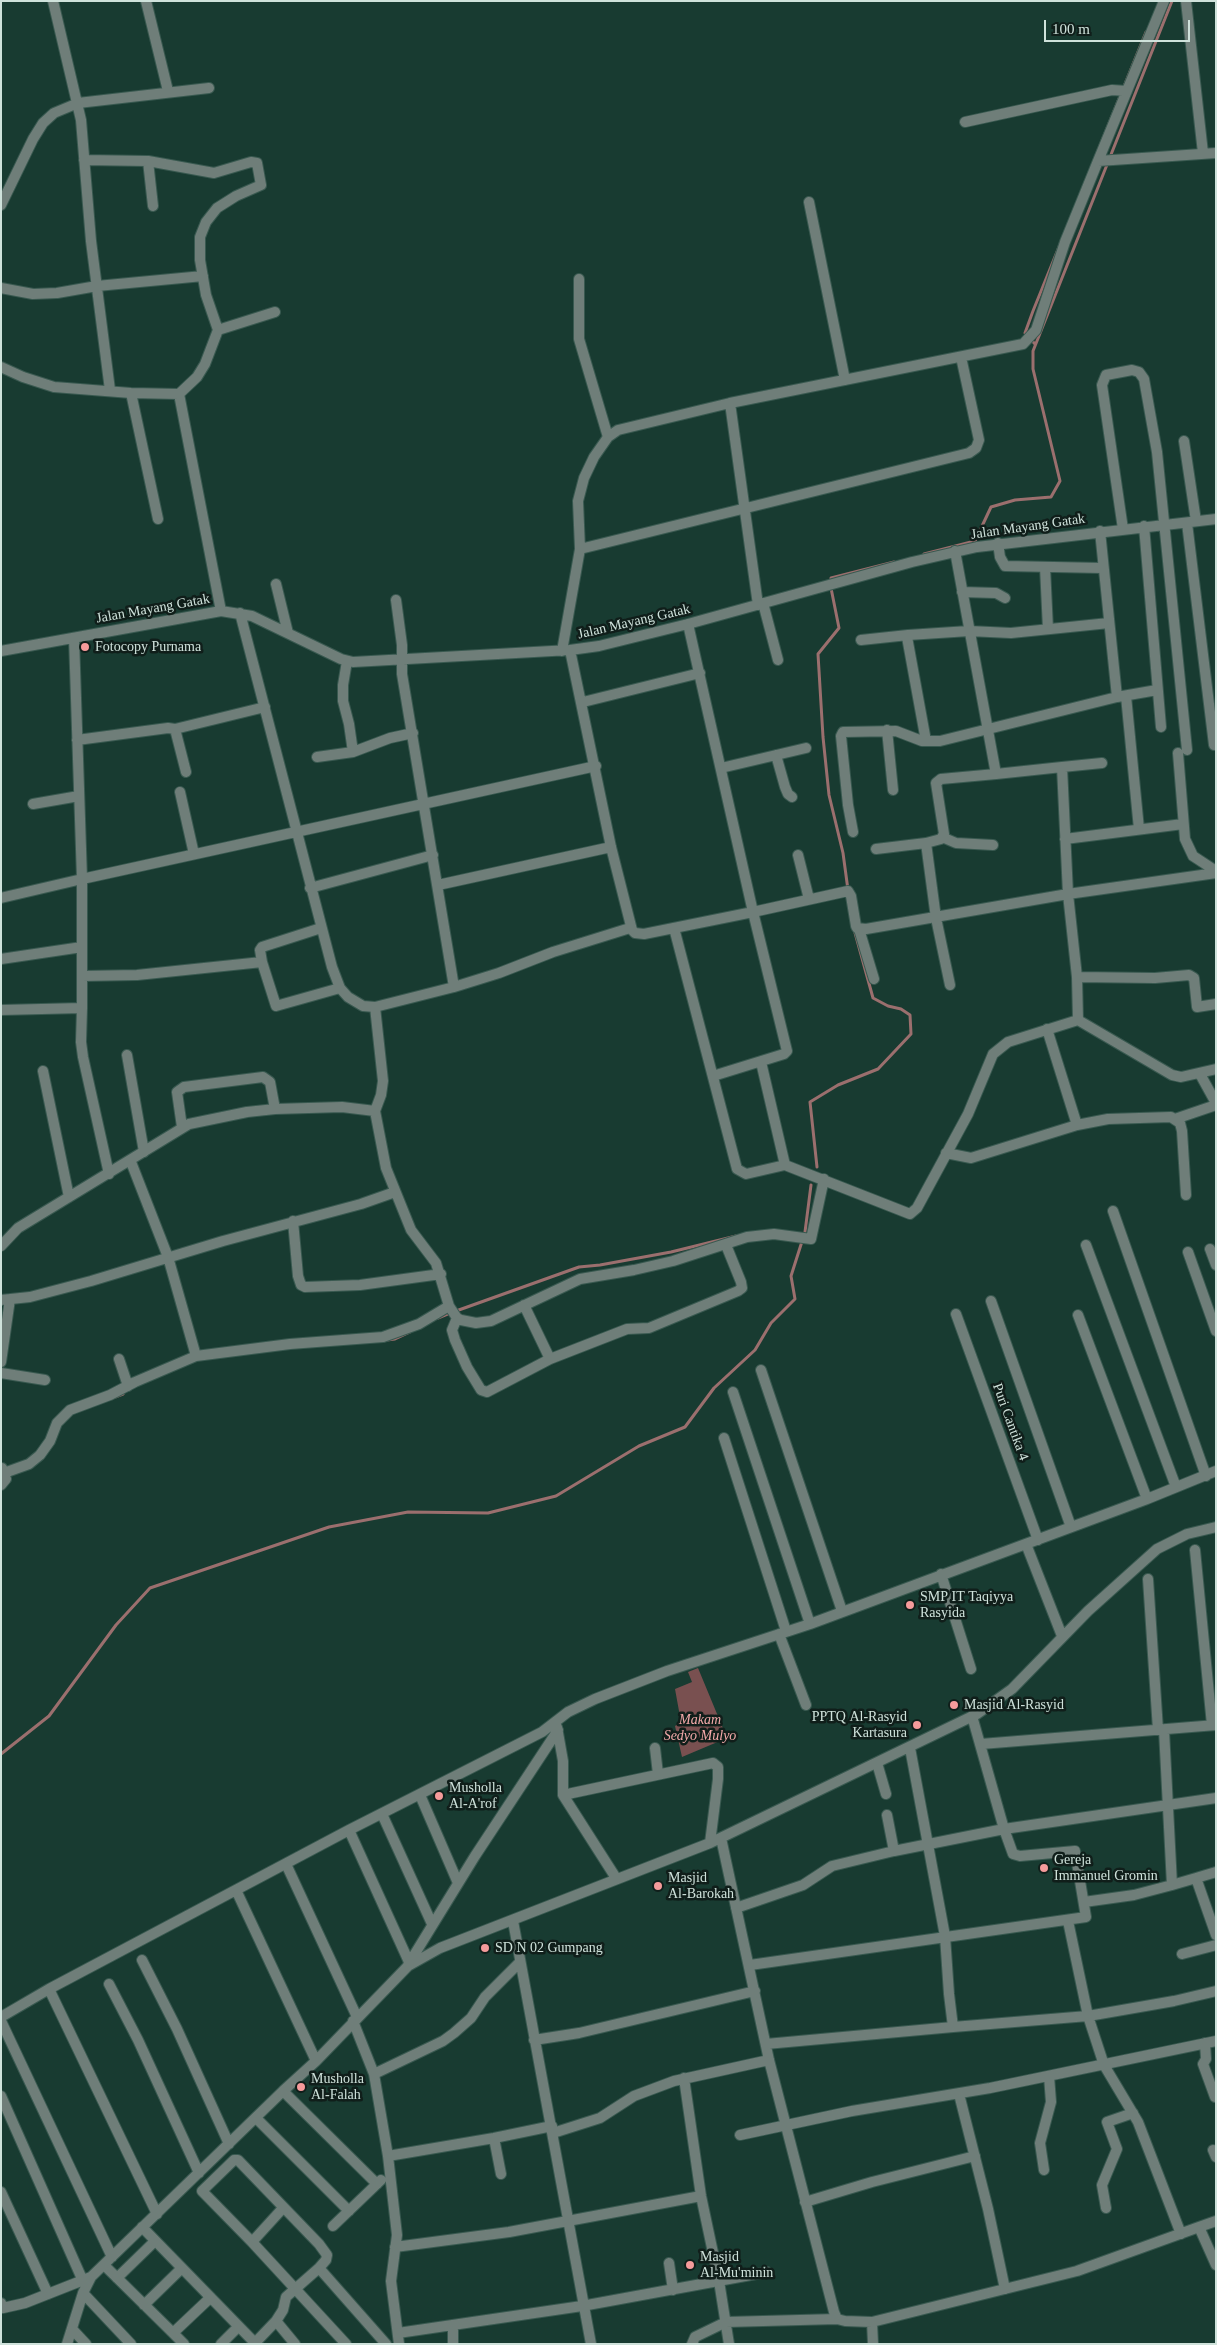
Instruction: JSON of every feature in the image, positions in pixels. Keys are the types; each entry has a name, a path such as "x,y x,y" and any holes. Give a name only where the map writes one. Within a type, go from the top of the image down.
{"street":[{"path":"53,1 78,103 110,390"},
{"path":"146,1 168,91"},
{"path":"874,979 859,929 856,926 851,896 848,891 644,934 635,933 630,928 611,847 583,702 566,650 580,549 578,501 584,478 594,457 608,437 628,427 730,402 1017,346 1028,341 1036,330 1065,242 1104,161 1123,90 1164,1"},
{"path":"1186,1 1203,153"},
{"path":"1,206 20,162 43,123 54,113 78,103 168,91 209,88"},
{"path":"965,122 1123,90"},
{"path":"1104,161 1216,152"},
{"path":"1,367 46,385 131,393 179,394 197,377 205,364 216,324 203,276 199,244 206,222 225,202 261,185 257,163 251,162 214,173 148,161 84,160"},
{"path":"148,161 153,206"},
{"path":"809,202 844,380"},
{"path":"1,288 43,294 97,286 203,276"},
{"path":"579,279 580,340 608,437"},
{"path":"216,324 275,312"},
{"path":"580,549 745,510 974,450 978,440 961,357"},
{"path":"1123,528 1102,385 1106,375 1124,370 1139,372 1144,379 1157,452 1182,752 1185,839 1191,853 1216,872"},
{"path":"131,393 158,519"},
{"path":"179,394 221,611"},
{"path":"730,402 745,510 761,604 778,660"},
{"path":"1184,442 1214,745"},
{"name":"Jalan Mayang Gatak","path":"1,651 221,611 240,612 347,661 402,661 566,650 599,646 688,624 842,581 998,543 1216,519"},
{"path":"1144,526 1161,727"},
{"path":"1100,531 1102,568 1109,623 1122,696 1139,829"},
{"path":"998,543 1000,557 1005,566 1102,568"},
{"path":"955,552 996,774"},
{"path":"1045,567 1048,629"},
{"path":"276,584 288,633"},
{"path":"962,592 996,593 1005,598"},
{"path":"396,600 402,674 425,802 454,988"},
{"path":"240,612 310,888 340,988 353,1000 363,1006 375,1007 454,988 553,952 630,928"},
{"path":"861,640 969,631 1010,633 1109,623"},
{"path":"688,624 753,912 788,1048 785,1054 713,1076"},
{"path":"908,635 926,741"},
{"path":"74,638 82,880 82,1050 109,1174"},
{"path":"347,661 342,685 343,701 353,752"},
{"path":"583,702 700,673"},
{"path":"853,832 850,821 842,733 852,730 887,730 904,732 926,741 940,741 1122,696 1157,690"},
{"path":"76,740 168,728 175,729 265,707"},
{"path":"175,729 186,772"},
{"path":"887,730 893,790"},
{"path":"317,757 353,752 390,738 413,733"},
{"path":"721,768 806,748"},
{"path":"776,755 785,787 788,794 792,796"},
{"path":"942,837 944,830 936,784 937,780 1102,763"},
{"path":"1,898 425,802 596,766"},
{"path":"1062,767 1068,894 1077,985 1078,1020"},
{"path":"180,792 194,854"},
{"path":"33,804 78,796"},
{"path":"1065,839 1183,824"},
{"path":"876,849 926,843 942,837 956,843 993,845"},
{"path":"926,843 936,918 950,986"},
{"path":"438,885 611,847"},
{"path":"310,888 433,855"},
{"path":"798,855 810,899"},
{"path":"859,929 936,918 1068,894 1216,872"},
{"path":"322,928 262,947 260,950 262,962 276,1006 340,988"},
{"path":"674,928 737,1169 746,1174 785,1165 910,1214 917,1208 968,1114 993,1054 1008,1042 1078,1020 1172,1075 1181,1078 1216,1069"},
{"path":"1,959 82,947"},
{"path":"82,976 137,975 262,962"},
{"path":"1077,985 1189,975 1194,978 1197,1007 1216,1004"},
{"path":"375,1007 383,1081 381,1095 375,1111 386,1168 411,1230 436,1263 441,1274 453,1312 452,1330 454,1340 467,1367 484,1392 550,1359 630,1328 649,1328 738,1291 742,1288 726,1245"},
{"path":"1,1010 82,1008"},
{"path":"1046,1029 1077,1125"},
{"path":"126,1055 144,1152"},
{"path":"761,1062 785,1165"},
{"path":"43,1071 69,1197"},
{"path":"946,1154 975,1157 1077,1125 1108,1119 1156,1116 1175,1118 1216,1104 1200,1074"},
{"path":"182,1127 177,1092 184,1087 263,1077 270,1082 275,1109"},
{"path":"1,1246 18,1228 131,1162 182,1127 208,1119 275,1109 342,1107 375,1111"},
{"path":"1175,1118 1180,1123 1182,1131 1186,1195"},
{"path":"131,1162 168,1257 196,1356"},
{"path":"3,1476 29,1464 40,1455 64,1414 196,1356 290,1344 383,1336 453,1312 484,1323 580,1278 658,1265 755,1235 796,1236 811,1239 824,1179"},
{"path":"1,1362 6,1300 30,1297 91,1281 293,1221 361,1204 395,1192"},
{"path":"1113,1211 1206,1476"},
{"path":"293,1221 298,1276 301,1285 305,1287 360,1285 441,1274"},
{"path":"1086,1245 1176,1488"},
{"path":"1210,1249 1216,1265"},
{"path":"1188,1252 1216,1331"},
{"path":"991,1301 1071,1527"},
{"path":"524,1305 550,1359"},
{"name":"Puri Cantika 4","path":"956,1314 1038,1540"},
{"path":"1078,1315 1147,1499"},
{"path":"119,1359 128,1386"},
{"path":"761,1370 842,1612"},
{"path":"1,1373 45,1380"},
{"path":"733,1392 810,1624"},
{"path":"724,1438 782,1633 806,1704"},
{"path":"2,2306 25,2303 87,2279 104,2265 316,2061 408,1964 557,1725 568,1712 616,1689 810,1624 1147,1499 1216,1471"},
{"path":"408,1964 440,1948 710,1843 878,1763 911,1752 974,1720 1007,1693 1062,1636 1157,1549 1187,1534 1216,1527"},
{"path":"1026,1544 1062,1636"},
{"path":"981,1744 1214,1725 1194,1550"},
{"path":"941,1574 971,1669"},
{"path":"1148,1579 1172,1885"},
{"path":"750,1965 1086,1917 1075,1851 1015,1856 1004,1829 974,1720"},
{"path":"557,1725 563,1761 564,1795 616,1878"},
{"path":"1,2017 49,1989 348,1830 557,1725"},
{"path":"655,1748 658,1774"},
{"path":"911,1752 945,1936 948,1994 954,2027"},
{"path":"564,1795 713,1762 716,1764 718,1779 710,1843"},
{"path":"878,1763 886,1794"},
{"path":"420,1795 458,1883"},
{"path":"736,1908 802,1885 832,1866 894,1851 1004,1829 1167,1807 1216,1798"},
{"path":"382,1814 432,1924"},
{"path":"887,1815 894,1851"},
{"path":"348,1830 408,1964"},
{"path":"721,1838 750,1965 769,2060 827,2287 838,2320"},
{"path":"286,1864 355,2019 374,2074 388,2156 397,2235 391,2281 398,2339 453,2325 582,2306 767,2272"},
{"path":"1084,1902 1134,1894 1216,1872"},
{"path":"1196,1878 1216,1935"},
{"path":"236,1890 316,2061"},
{"path":"513,1921 590,2344"},
{"path":"1068,1921 1088,2016 1104,2065 1133,2113 1181,2234"},
{"path":"1182,1954 1216,1945"},
{"path":"142,1960 177,2029 229,2144"},
{"path":"374,2074 443,2041 471,2018 485,1997 520,1962"},
{"path":"109,1984 203,2169 216,2176"},
{"path":"49,1989 157,2214"},
{"path":"766,2044 1088,2016 1174,2001 1216,1990"},
{"path":"534,2040 579,2033 755,1991"},
{"path":"1,2021 112,2257"},
{"path":"740,2135 852,2111 960,2094 1216,2041"},
{"path":"1205,2043 1206,2059 1203,2064 1215,2097"},
{"path":"388,2156 552,2129 600,2118 634,2096 684,2078 769,2060"},
{"path":"1044,2170 1040,2143 1052,2102 1049,2076"},
{"path":"684,2078 701,2196 720,2281 729,2344"},
{"path":"283,2091 377,2184"},
{"path":"960,2094 1005,2289"},
{"path":"1,2096 87,2279 67,2344"},
{"path":"1106,2208 1102,2185 1117,2149 1108,2122 1133,2113"},
{"path":"256,2118 349,2211"},
{"path":"494,2138 500,2174"},
{"path":"805,2202 872,2182 975,2156"},
{"path":"142,2227 254,2343 283,2310 286,2297 296,2289 319,2268 326,2260 325,2250 238,2160 234,2160 216,2176 204,2188 203,2194 252,2242 296,2289 346,2344"},
{"path":"333,2226 389,2173"},
{"path":"1,2192 48,2294"},
{"path":"395,2247 509,2232 701,2196"},
{"path":"252,2242 283,2208"},
{"path":"692,2344 695,2337 726,2322 838,2320 872,2322 1078,2271 1199,2228 1216,2220"},
{"path":"1199,2228 1216,2265"},
{"path":"117,2278 155,2241"},
{"path":"669,2263 674,2290"},
{"path":"104,2265 184,2344"},
{"path":"144,2305 182,2268"},
{"path":"319,2268 386,2344"},
{"path":"83,2293 131,2344"},
{"path":"173,2333 210,2298"},
{"path":"276,2320 295,2344"},
{"path":"872,2322 873,2344"},
{"path":"453,2325 454,2344"},
{"path":"221,2344 238,2327"},
{"path":"72,2328 86,2344"}],"green space":[{"name":"Makam Sedyo Mulyo","path":"698,1668 727,1738 682,1757 675,1726 681,1722 675,1689 692,1682 688,1672"}],"waterway":[{"path":"924,554 975,541 991,507 1015,500 1051,497 1060,481 1033,369 1033,351 1172,1"},
{"path":"1035,344 1025,333 1146,32"},
{"path":"831,581 831,578 894,562"},
{"path":"831,588 839,628 818,654 829,795 843,853 848,890"},
{"path":"817,1167 810,1102 838,1085 878,1069 911,1034 910,1015 901,1009 888,1006 873,998 854,929"},
{"path":"1,1754 49,1716 116,1625 150,1588 329,1527 408,1512 488,1513 556,1496 639,1446 685,1427 714,1388 755,1350 771,1323 795,1299 791,1276 805,1232 811,1185"},
{"path":"456,1311 579,1267 671,1252 736,1236"},
{"path":"438,1318 450,1313"},
{"path":"387,1340 395,1339 410,1332"},
{"path":"110,1399 123,1394"}],"place":[{"name":"Fotocopy Purnama","path":"85,647"},
{"name":"SMP IT Taqiyya Rasyida","path":"910,1605"},
{"name":"Masjid Al-Rasyid","path":"954,1705"},
{"name":"PPTQ Al-Rasyid Kartasura","path":"917,1725"},
{"name":"Musholla Al-A'rof","path":"439,1796"},
{"name":"Gereja Immanuel Gromin","path":"1044,1868"},
{"name":"Masjid Al-Barokah","path":"658,1886"},
{"name":"SD N 02 Gumpang","path":"485,1948"},
{"name":"Musholla Al-Falah","path":"301,2087"},
{"name":"Masjid Al-Mu'minin","path":"690,2265"}]}
